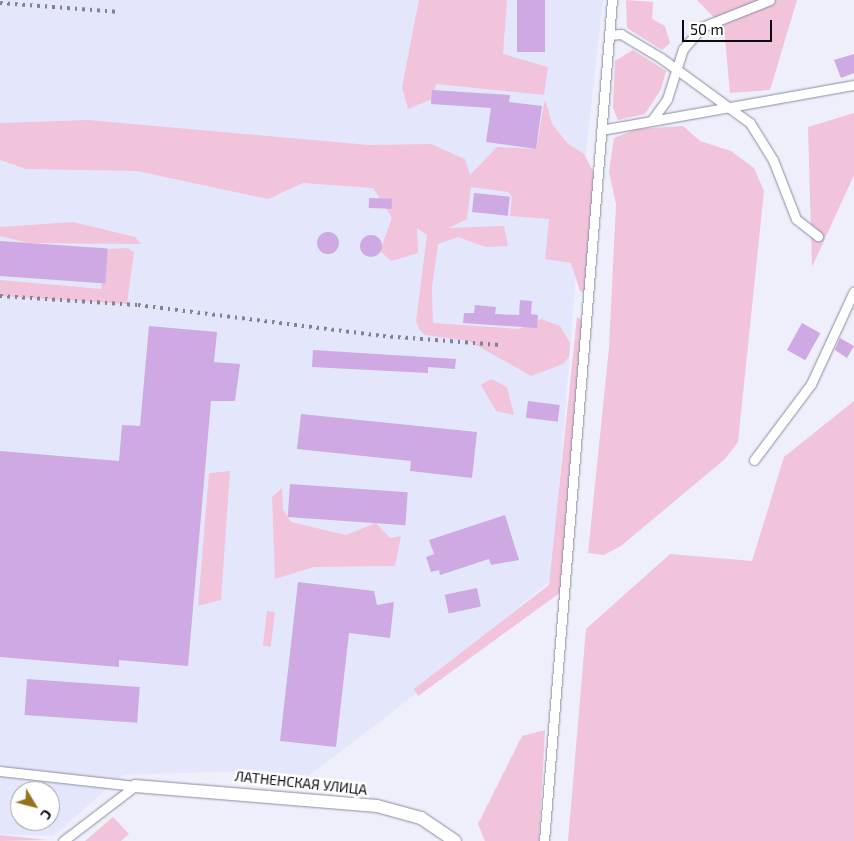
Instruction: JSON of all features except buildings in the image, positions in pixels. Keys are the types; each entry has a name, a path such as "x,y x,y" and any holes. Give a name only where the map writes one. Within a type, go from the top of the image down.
{"street":[{"path":"544,841 612,0"},
{"path":"652,120 679,70 683,49 702,27 770,0"},
{"path":"609,35 621,34 679,70 750,123 773,160 796,220 818,236"},
{"path":"601,130 728,105 854,85"},
{"path":"754,460 811,384 854,291"},
{"name":"ЛАТНЕНСКАЯ УЛИЦА","path":"0,771 135,786 377,806 421,818 455,841"},
{"path":"63,841 135,786"}],"shaded area":[{"path":"0,0 603,0 584,170 552,579 421,690 307,777 249,771 123,775 60,830 60,781 10,781 10,831 59,831 53,836 0,834"},
{"path":"419,0 507,0 503,54 548,67 544,95 436,84 432,99 408,109 402,87"},
{"path":"626,0 653,2 652,19 665,26 670,43 662,50 627,28"},
{"path":"697,0 797,0 770,90 730,93 724,28"},
{"path":"633,50 666,71 661,89 645,114 618,120 613,108 615,61"},
{"path":"545,99 552,124 568,144 584,154 596,177 587,293 580,291 571,263 545,259 549,219 510,216 512,197 508,192 471,187 467,219 449,228 504,226 508,246 486,247 458,237 438,244 432,288 433,323 519,329 541,319 560,326 570,343 569,357 563,364 531,376 469,341 425,335 419,329 416,321 427,235 417,228 418,253 391,261 380,251 392,218 373,188 303,183 268,199 137,171 26,169 0,160 0,123 88,120 369,145 431,144 465,159 470,175 497,147 536,149"},
{"path":"854,113 854,175 812,267 808,127"},
{"path":"683,126 700,141 731,151 754,168 764,191 738,442 725,459 621,546 604,555 588,553 609,348 616,204 609,172 614,138 637,129"},
{"path":"73,222 135,237 141,244 28,243 0,236 0,227"},
{"path":"127,248 134,252 127,304 0,296 0,280 101,289 108,249"},
{"path":"577,317 583,321 561,592 418,696 414,689 549,585"},
{"path":"491,379 507,387 514,415 496,411 481,385"},
{"path":"854,401 854,841 568,841 586,629 670,554 752,561 784,457"},
{"path":"230,471 221,600 198,606 209,473"},
{"path":"282,488 283,509 291,522 346,535 376,523 390,538 401,536 395,566 314,567 275,579 272,497"},
{"path":"267,611 275,612 271,647 263,646"},
{"path":"545,730 539,841 485,841 478,824 522,736"},
{"path":"113,817 129,834 121,841 85,841"},
{"path":"0,835 47,840 0,841"}],"railway":[{"path":"0,3 120,12"},
{"path":"0,296 138,305 383,336 500,345"}]}
